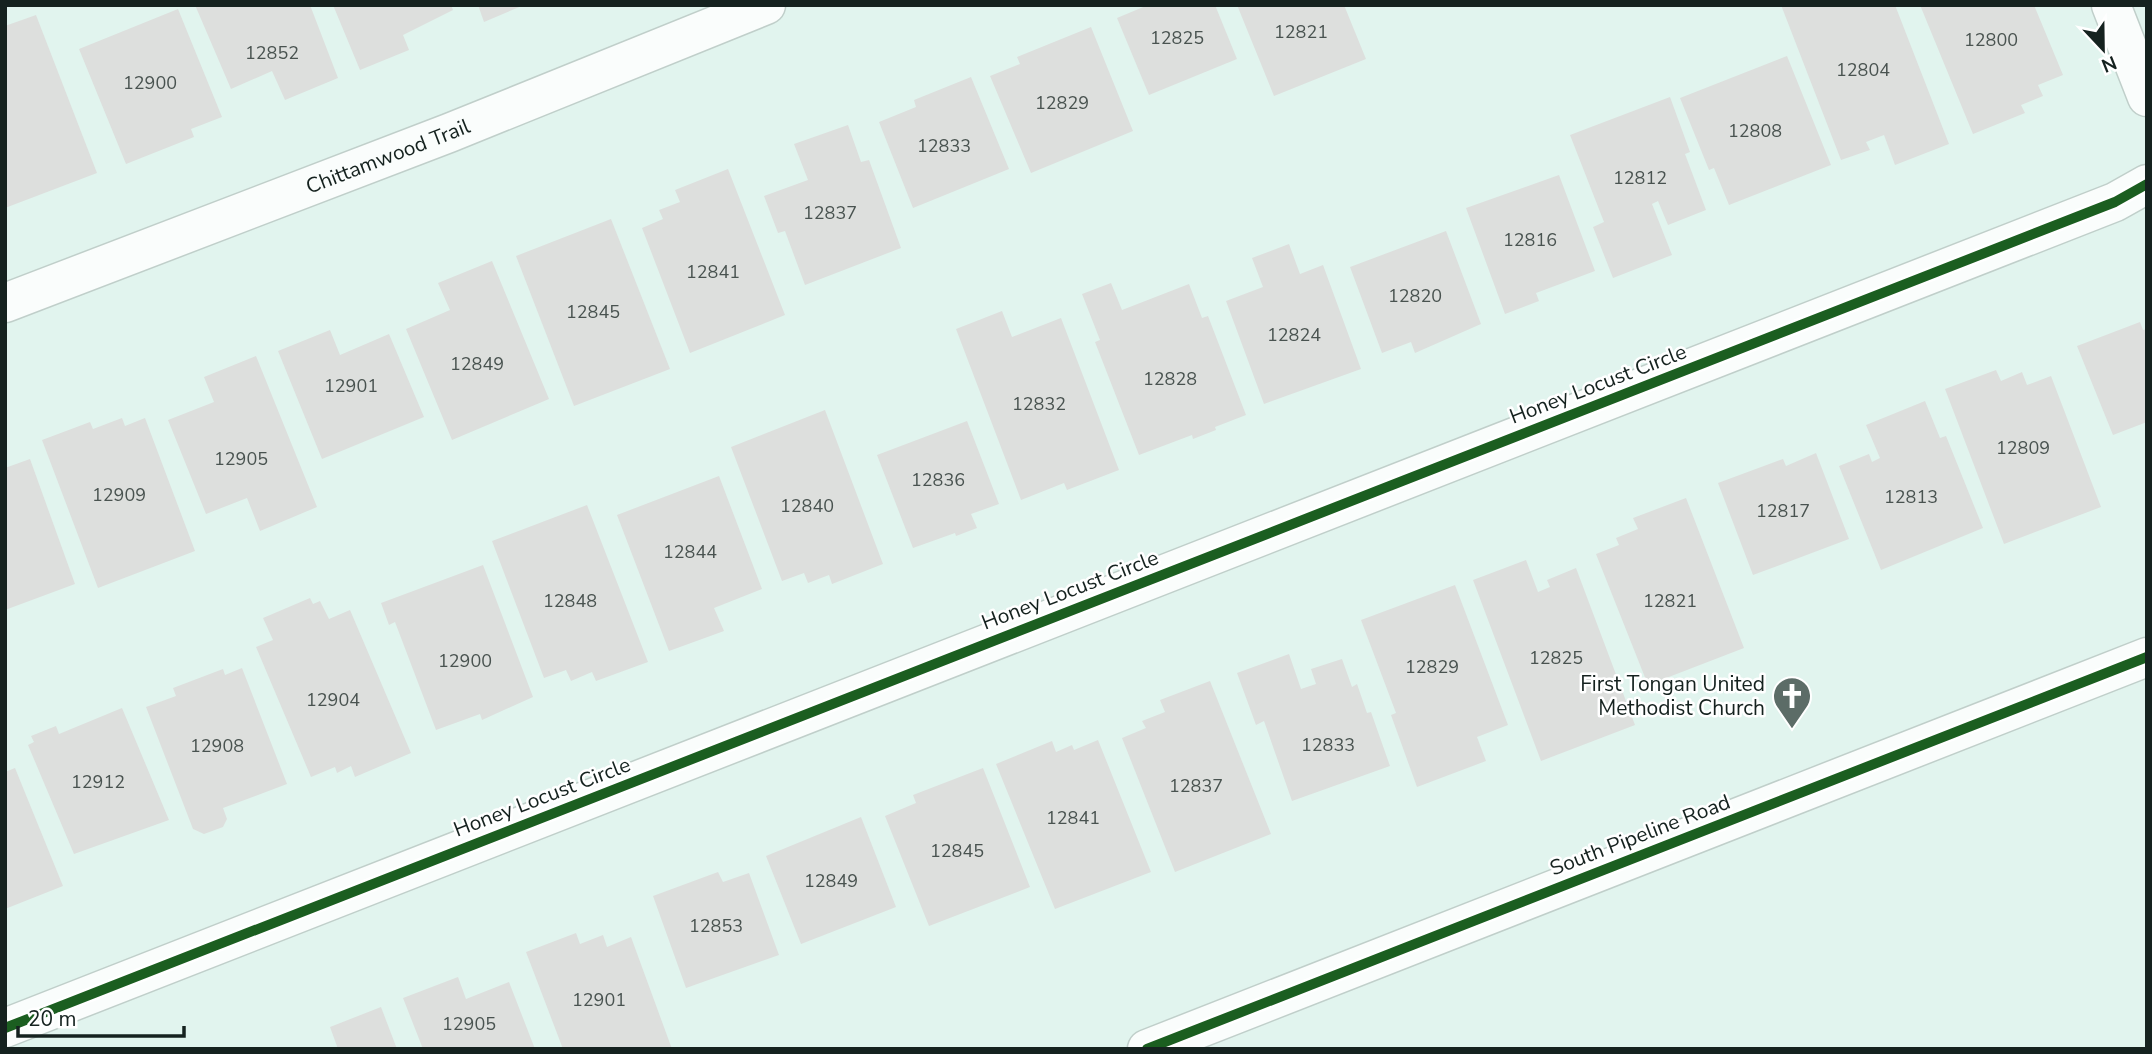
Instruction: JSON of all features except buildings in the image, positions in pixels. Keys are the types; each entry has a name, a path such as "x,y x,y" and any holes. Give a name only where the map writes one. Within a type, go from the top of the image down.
{"street":[{"name":"Chittamwood Trail","path":"5,303 449,133 766,5"},
{"path":"2111,5 2147,97"},
{"name":"Honey Locust Circle","path":"5,1028 2115,202 2147,184"},
{"name":"South Pipeline Road","path":"1147,1049 2147,657"}],"cycle path":[{"path":"5,1028 2115,202 2147,184"},
{"path":"1147,1049 2147,657"}],"place":[{"name":"First Tongan United Methodist Church","path":"1792,730"}]}
